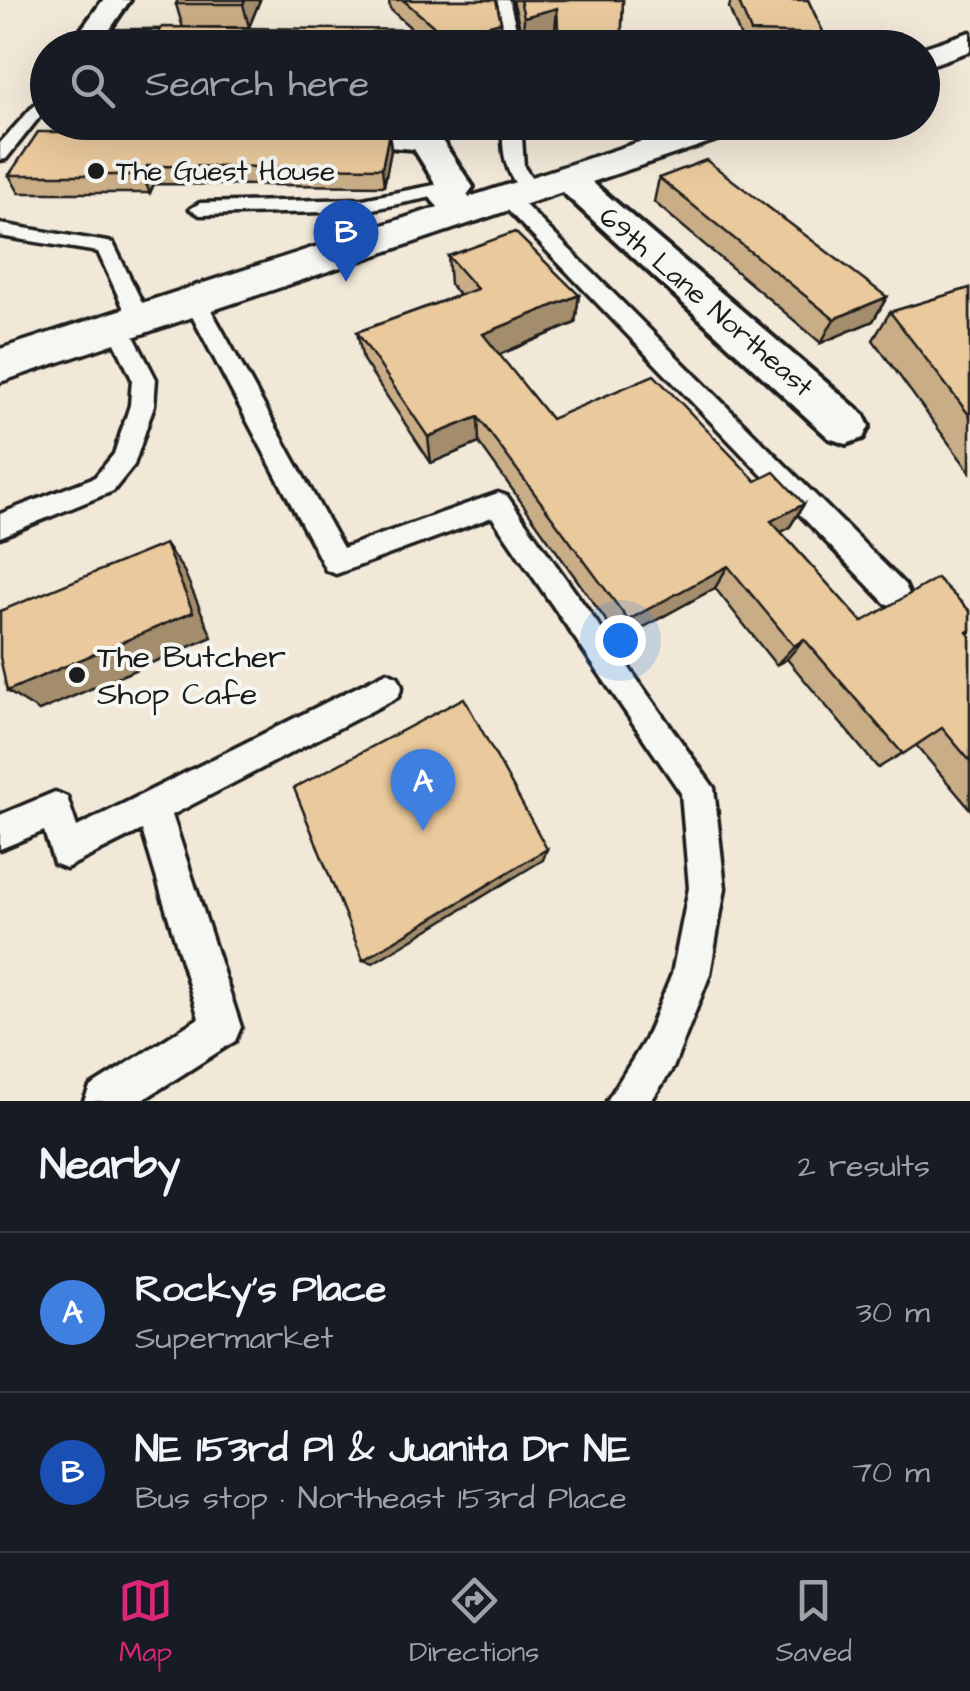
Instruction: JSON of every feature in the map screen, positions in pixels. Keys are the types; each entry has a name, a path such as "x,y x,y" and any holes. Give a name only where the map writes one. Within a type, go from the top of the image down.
{"street":[{"path":"95,30 117,0"},
{"path":"940,53 970,42"},
{"path":"420,140 436,153 461,200"},
{"path":"0,366 195,301 461,200 535,189 683,140"},
{"name":"69th Lane Northeast","path":"535,189 846,426"}],"lane":[{"path":"502,0 510,30"},
{"path":"0,155 30,118"},
{"path":"512,140 515,174 535,189 895,594"},
{"path":"200,210 461,200"},
{"path":"0,230 106,247 144,383 142,405 124,458 104,484 0,526"},
{"path":"195,301 336,562 498,504 697,788 707,888 692,974 660,1054 627,1101"},
{"path":"0,832 54,809 66,851 387,687"},
{"path":"104,1101 222,1027 152,806"}],"building":[{"path":"178,0 245,0 243,4 176,4"},
{"path":"403,0 496,0 501,22 470,30 438,30"},
{"path":"520,0 623,0 622,30 558,30 557,8 524,17"},
{"path":"738,0 808,0 822,30 750,30"},
{"path":"162,27 438,30 160,30"},
{"path":"33,140 388,140 382,168 147,166 142,175 9,175"},
{"path":"706,160 887,297 834,319 659,178"},
{"path":"515,232 579,295 483,334 551,419 654,375 756,481 774,472 804,504 771,521 862,622 937,578 970,611 970,761 942,728 903,754 804,639 794,646 728,566 628,620 478,417 428,437 357,332 477,289 448,256"},
{"path":"970,288 970,416 890,312"},
{"path":"165,544 193,612 7,691 0,657 0,611"},
{"path":"464,698 547,849 363,960 294,788"}],"place":[{"name":"The Guest House","path":"96,171"},
{"name":"NE 153rd Pl & Juanita Dr NE","path":"346,282"},
{"name":"The Butcher Shop Cafe","path":"77,675"},
{"name":"Rocky's Place","path":"423,831"}]}
